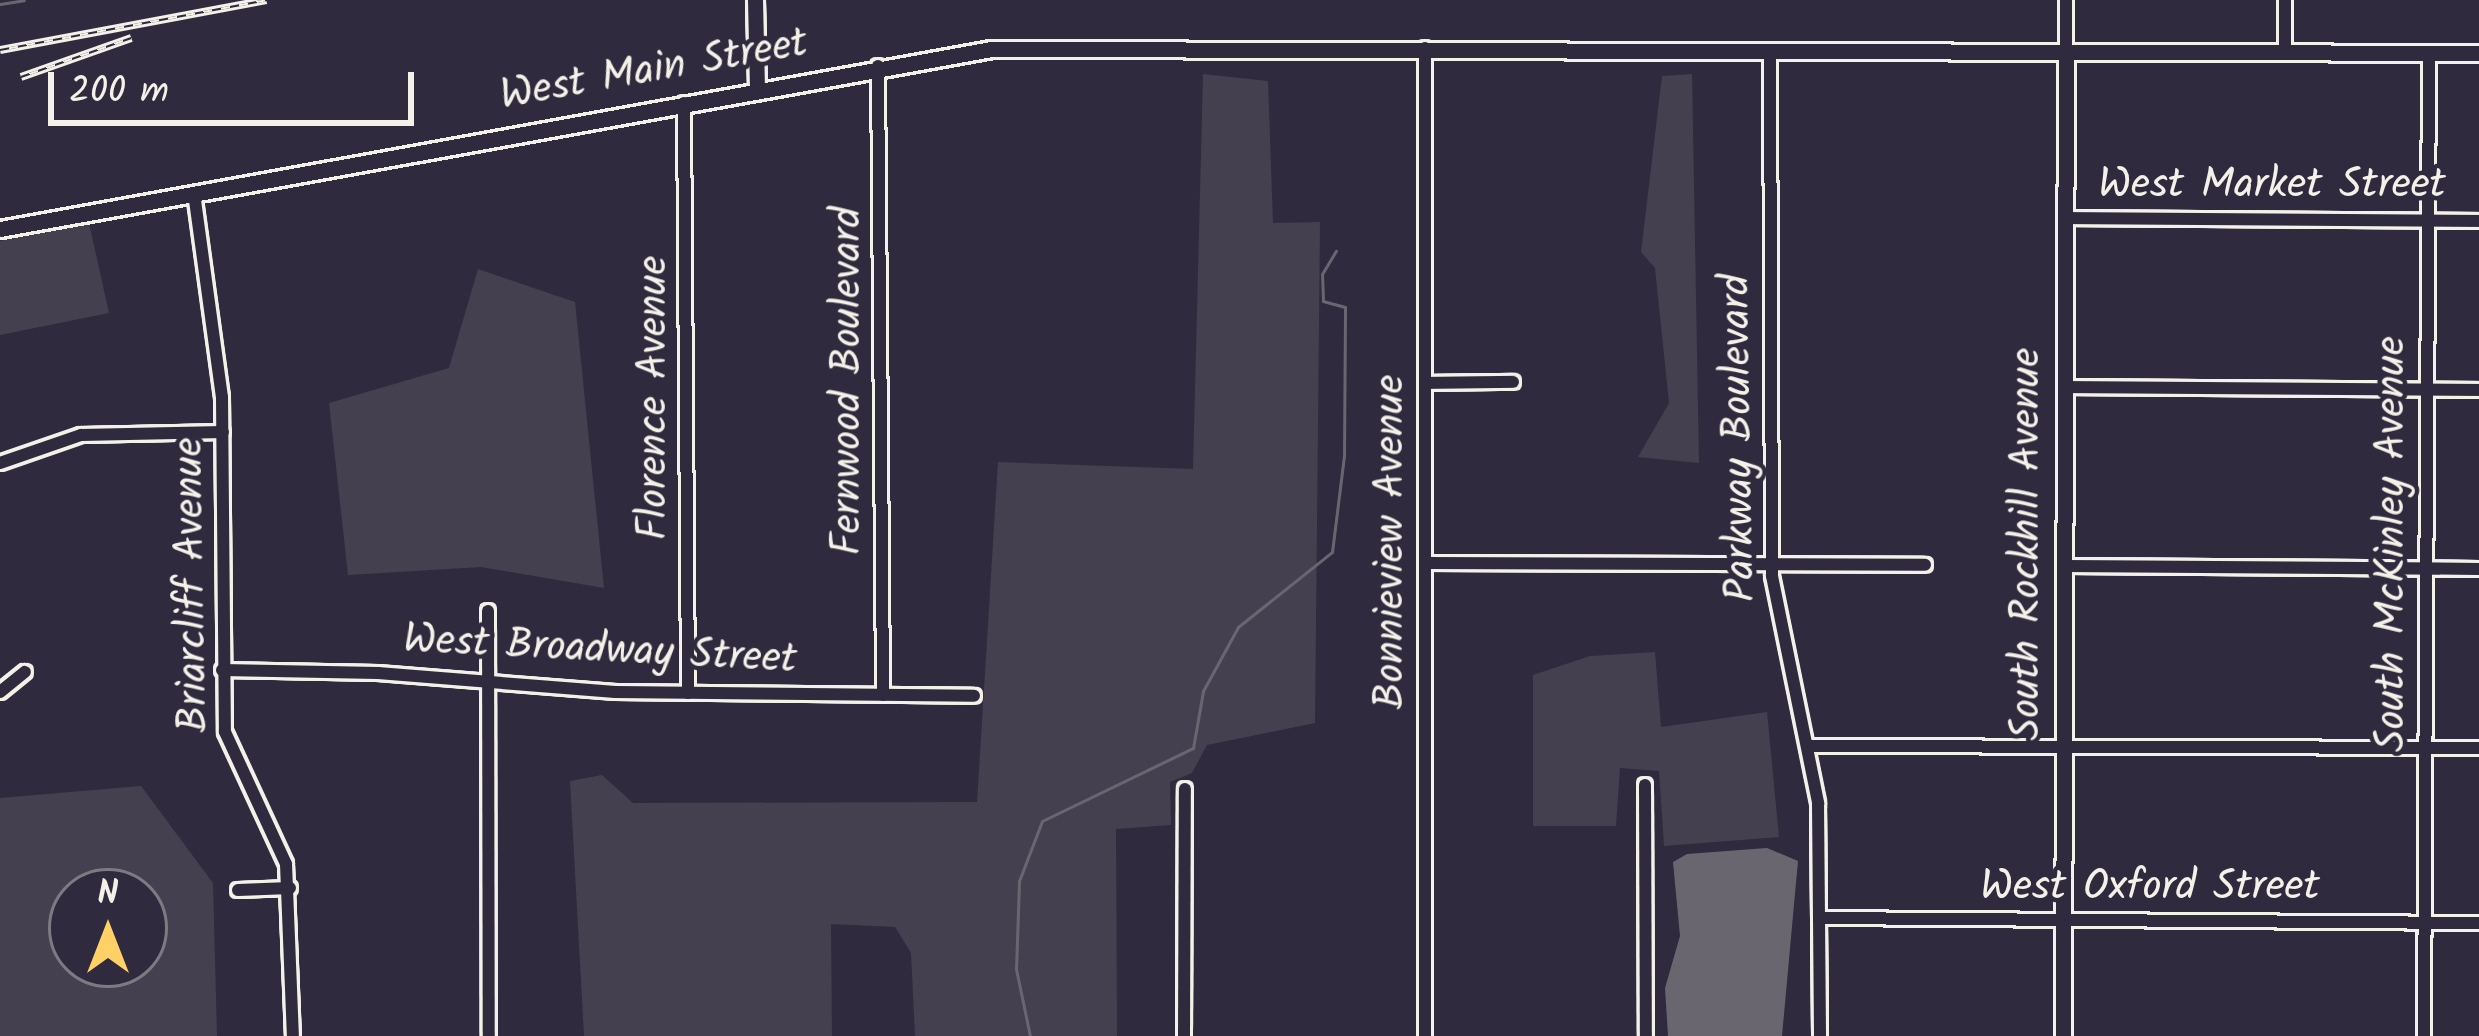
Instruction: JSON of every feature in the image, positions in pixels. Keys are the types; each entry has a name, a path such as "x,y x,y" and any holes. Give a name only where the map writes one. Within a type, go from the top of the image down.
{"street":[{"path":"755,0 757,89"},
{"path":"2066,0 2066,52"},
{"path":"2285,0 2285,53"},
{"name":"West Main Street","path":"0,229 878,66 1011,48 2479,53"},
{"name":"Bonnieview Avenue","path":"1425,48 1425,1036"},
{"name":"Parkway Boulevard","path":"1770,50 1771,564 1809,746 1821,918 1820,1036"},
{"name":"South Rockhill Avenue","path":"2063,1036 2066,52"},
{"name":"South McKinley Avenue","path":"2424,1036 2429,53"},
{"name":"Fernwood Boulevard","path":"878,66 883,695"},
{"name":"Florence Avenue","path":"684,103 688,693"},
{"name":"Briarcliff Avenue","path":"194,193 216,325 223,432 222,670 229,749 276,838 290,888 293,1036"},
{"name":"West Market Street","path":"2065,218 2479,221"},
{"path":"1426,383 1513,382"},
{"path":"2065,387 2479,390"},
{"path":"0,463 81,434 223,432"},
{"path":"1426,563 1925,566"},
{"path":"2065,566 2479,569"},
{"path":"488,611 489,1036"},
{"name":"West Broadway Street","path":"222,670 688,693 974,696"},
{"path":"0,692 25,672"},
{"path":"1809,746 2479,748"},
{"path":"1645,785 1646,1036"},
{"path":"1184,1036 1185,789"},
{"path":"238,890 290,888"},
{"name":"West Oxford Street","path":"1821,918 2479,923"}],"shaded area":[{"path":"1203,74 1268,81 1273,223 1320,222 1315,723 1207,745 1192,773 1170,782 1171,825 1116,829 1117,1036 915,1036 911,953 895,927 831,924 832,1036 584,1036 570,781 602,775 633,803 977,802 998,462 1193,469"},
{"path":"1692,74 1699,463 1638,457 1669,403 1655,268 1641,252 1662,76"},
{"path":"89,223 109,313 0,335 0,241"},
{"path":"478,269 575,302 604,588 481,567 348,575 329,403 449,368"},
{"path":"1655,652 1661,727 1767,712 1779,837 1664,846 1659,771 1620,768 1616,826 1533,826 1533,675 1590,656"},
{"path":"141,786 213,883 217,1036 0,1036 0,798"},
{"path":"1767,848 1798,861 1782,1036 1668,1036 1665,988 1680,936 1673,862 1687,854"}],"waterway":[{"path":"0,4 24,0"},
{"path":"1030,1036 1016,969 1019,881 1042,821 1193,748 1203,691 1238,627 1332,552 1344,455 1345,307 1323,301 1322,274 1336,251"}],"railway":[{"path":"0,50 266,0"},
{"path":"21,77 131,38"}]}
